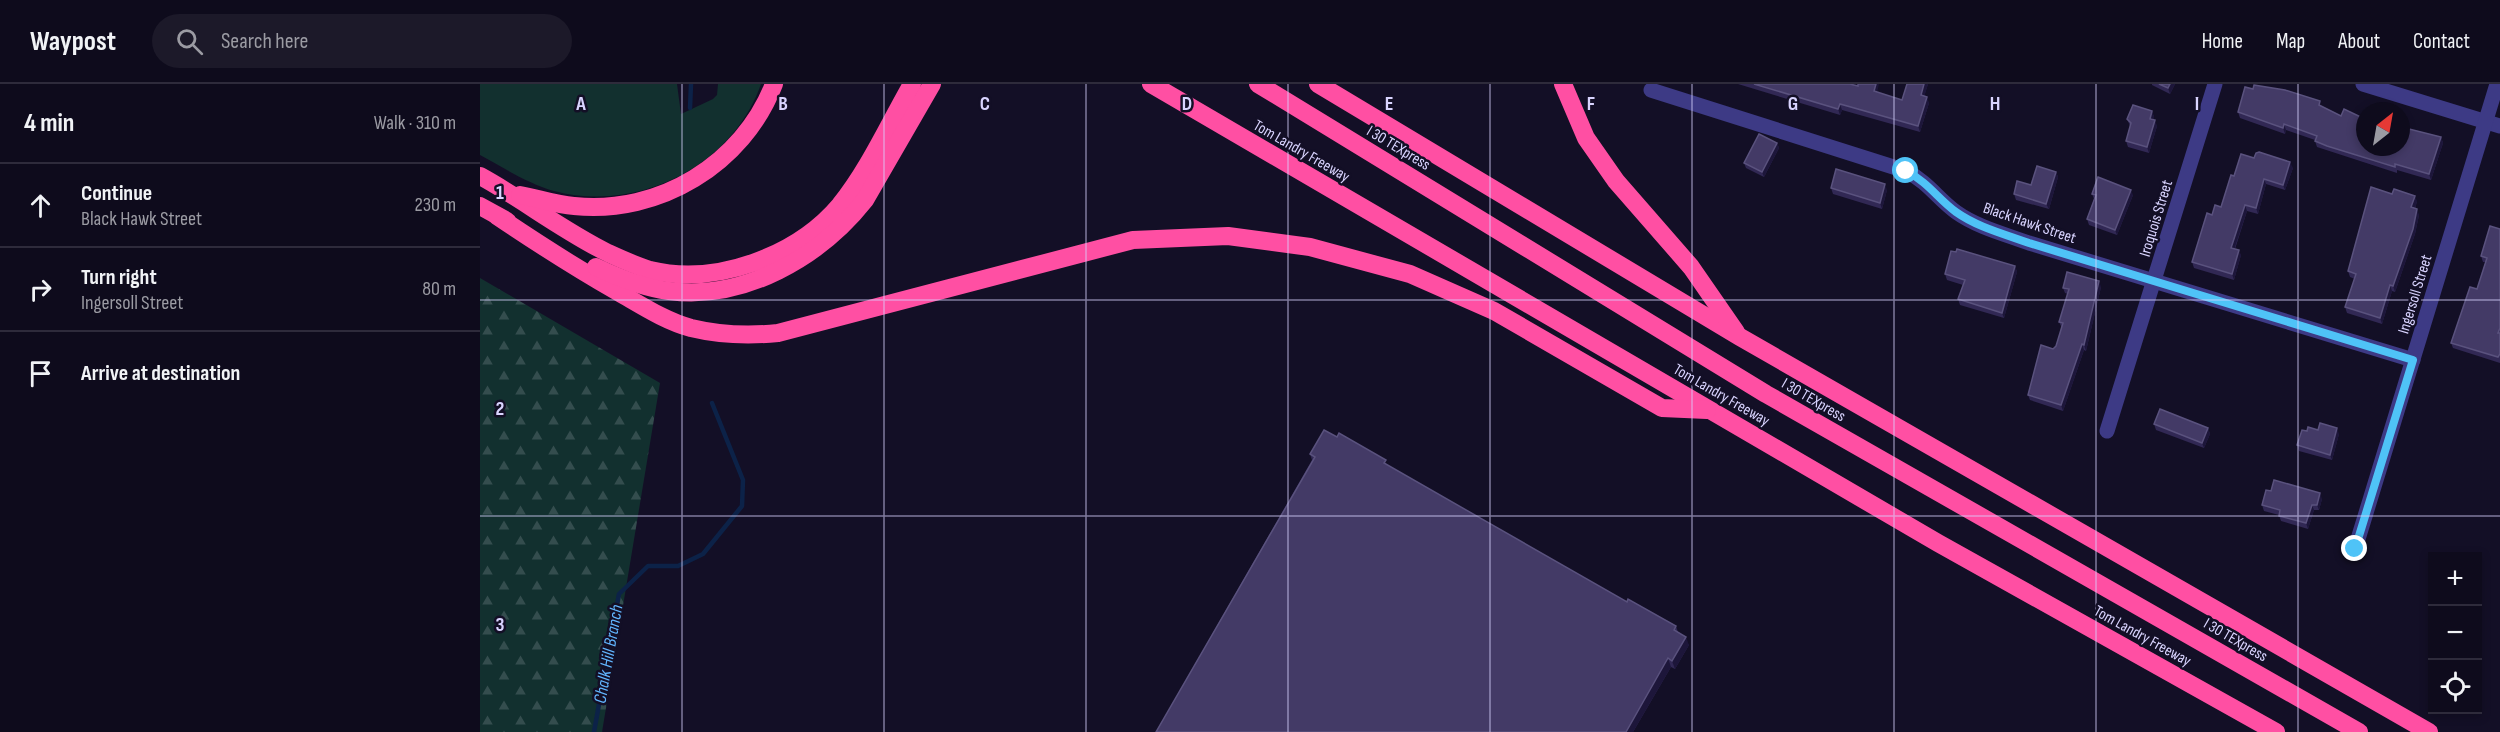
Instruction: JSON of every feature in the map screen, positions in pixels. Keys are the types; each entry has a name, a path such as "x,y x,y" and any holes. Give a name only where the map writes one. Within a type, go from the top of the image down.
{"highway":[{"path":"509,192 573,207 615,206 653,198 684,185 713,166 739,143 758,117 774,84"},
{"path":"480,206 626,281 670,291 704,292 760,279 813,250 854,214 912,84"},
{"path":"480,176 509,192 564,230 610,254 651,270 684,273 716,271 767,257 805,237 839,206 874,168 932,84"},
{"name":"Tom Landry Freeway","path":"1150,84 1938,543 2276,732"},
{"name":"I 30 TEXpress","path":"1258,84 1766,394 2360,732"},
{"path":"1318,84 1740,337 2429,732"},
{"path":"1563,84 1586,138 1616,181 1691,267 1740,337"},
{"path":"497,216 549,252 658,315 689,327 719,334 750,335 778,333 1133,240 1228,236 1270,240 1347,255 1410,274 1494,311 1662,408 1711,410"}],"street":[{"name":"Iroquois Street","path":"2107,431 2215,84"},
{"path":"2363,84 2493,123"},
{"name":"Ingersoll Street","path":"2355,549 2413,360 2493,123 2497,84"},
{"name":"Black Hawk Street","path":"1650,90 1906,171 1924,180 1954,210 1974,223 2413,360"}],"green space":[{"path":"480,84 677,84 681,114 713,99 717,95 718,84 761,84 747,113 728,139 705,160 678,177 648,189 617,195 586,196 544,188 480,155"},
{"path":"480,278 660,383 602,732 480,732"}],"building":[{"path":"1754,84 1850,84 1858,86 1858,84 1876,84 1874,91 1902,100 1907,84 1924,84 1921,95 1927,97 1918,126 1840,104 1838,109"},
{"path":"2254,85 2285,90 2320,101 2319,105 2341,116 2344,109 2356,115 2356,155 2315,141 2317,136 2284,124 2283,128 2238,112 2245,87 2253,89"},
{"path":"2133,105 2152,111 2150,119 2155,120 2147,147 2126,141 2131,123 2127,119"},
{"path":"2410,129 2441,137 2429,174 2395,164 2395,167 2359,156 2410,156"},
{"path":"1759,134 1777,143 1762,172 1744,163"},
{"path":"2259,152 2290,162 2283,185 2264,179 2256,208 2245,205 2231,248 2239,250 2232,274 2192,262 2207,213 2212,215 2215,205 2221,207 2231,175 2234,176 2241,154 2254,158"},
{"path":"2037,166 2056,172 2046,204 2014,194 2017,181 2031,185"},
{"path":"1836,169 1885,184 1880,203 1831,188"},
{"path":"2098,177 2131,190 2115,230 2087,219 2096,195 2092,194"},
{"path":"2371,187 2392,194 2394,189 2415,196 2411,207 2417,209 2413,229 2393,286 2390,285 2380,318 2345,307 2356,274 2348,271"},
{"path":"2490,226 2500,229 2500,328 2498,333 2500,333 2500,354 2498,357 2451,343 2470,287 2477,289 2487,258 2481,256"},
{"path":"1957,249 2015,266 2002,313 1958,299 1965,280 1945,274 1951,251 1956,252"},
{"path":"2067,272 2099,281 2084,345 2082,344 2061,405 2028,395 2041,345 2053,349 2056,346 2063,323 2059,322 2069,289 2063,288"},
{"path":"2160,409 2208,428 2202,443 2154,424"},
{"path":"2320,423 2337,428 2330,455 2297,445 2302,430 2307,431 2308,427 2318,430"},
{"path":"1324,430 1337,437 1339,433 1386,460 1384,463 1627,602 1628,599 1676,626 1674,630 1686,637 1672,661 1668,658 1626,732 1156,732 1315,457 1310,454"},
{"path":"2274,480 2320,493 2317,505 2312,505 2306,523 2279,516 2280,510 2262,505 2266,490 2271,491"}],"waterway":[{"name":"Chalk Hill Branch","path":"690,108 691,84"},
{"name":"Chalk Hill Branch","path":"594,732 619,594 648,566 678,566 703,554 742,506 743,480 712,403"}],"route":[{"path":"1906,171 1924,180 1954,210 1974,223 2029,243 2413,360 2355,549"}]}
